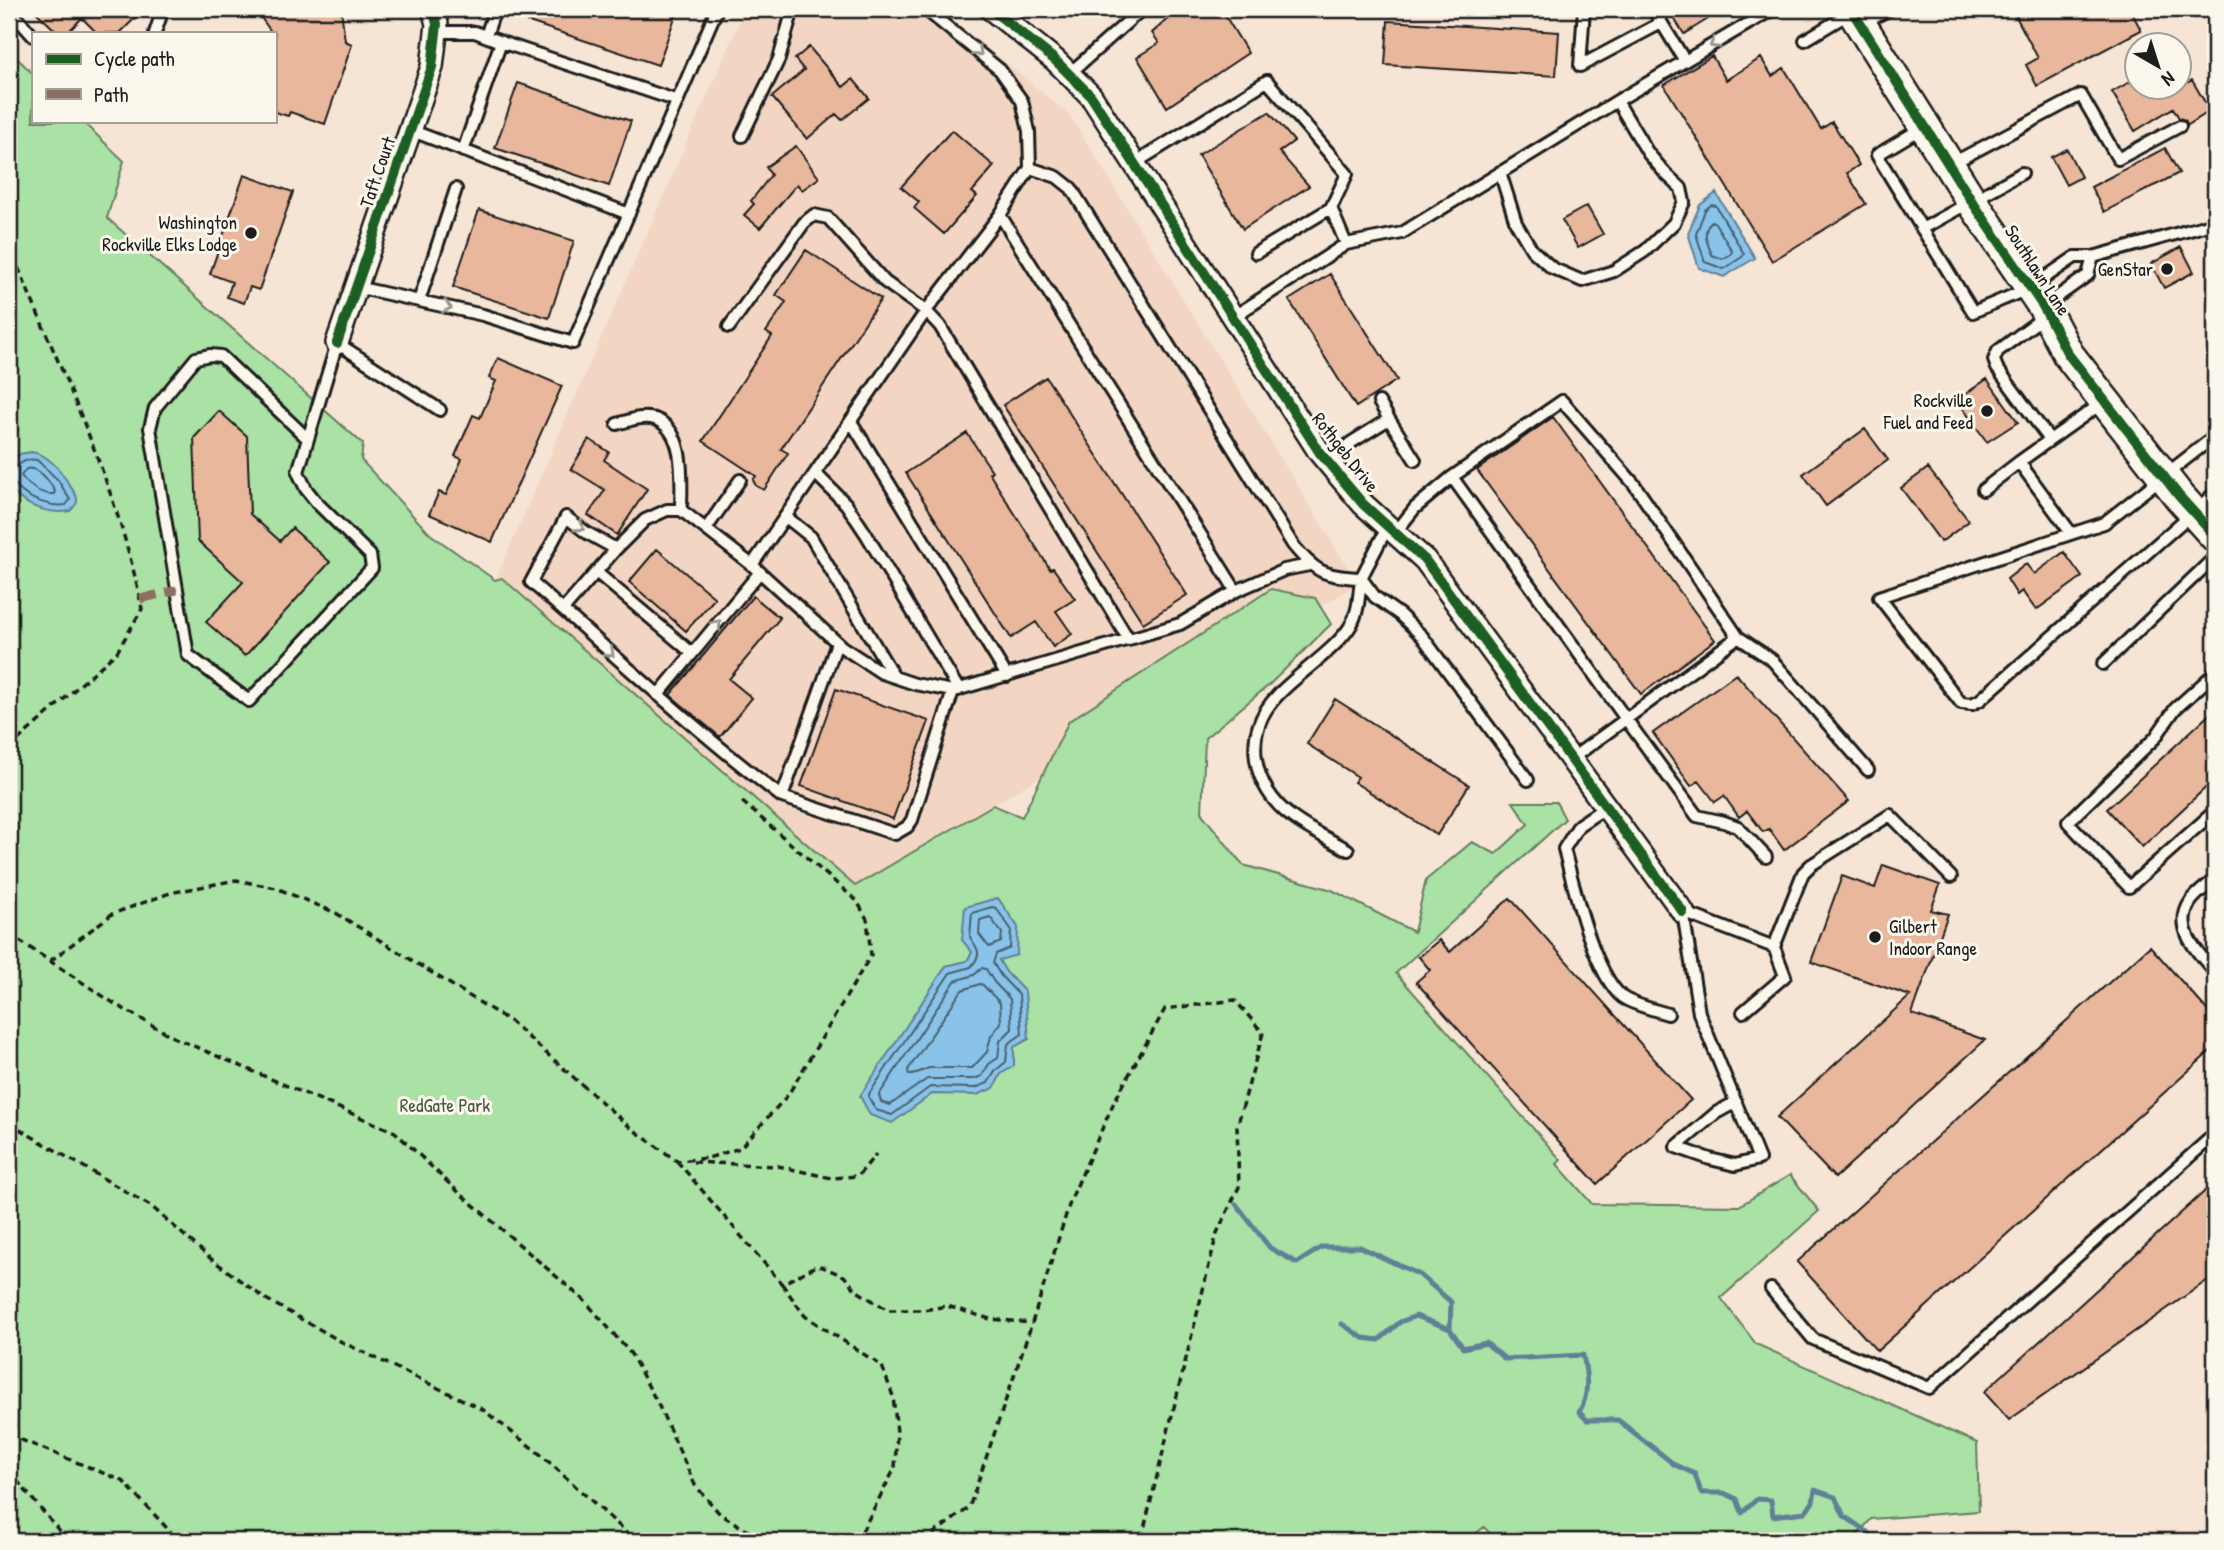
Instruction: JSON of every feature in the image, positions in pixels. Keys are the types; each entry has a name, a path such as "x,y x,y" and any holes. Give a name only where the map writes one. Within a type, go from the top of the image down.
{"street":[{"name":"Taft Court","path":"337,343 432,67 437,24 433,9"},
{"name":"Rothgeb Drive","path":"991,9 1055,60 1091,96 1327,462 1363,504 1425,560 1683,912"},
{"name":"Southlawn Lane","path":"1854,15 2040,303 2068,354 2164,477 2204,502 2215,536"}],"lane":[{"path":"9,9 32,35"},
{"path":"155,32 163,9"},
{"path":"486,36 495,9"},
{"path":"356,287 483,315 573,343 717,9"},
{"path":"742,136 779,59 793,9"},
{"path":"658,695 756,569 786,517 926,311 1000,215 1030,167 1029,131 1022,101 1009,81 1000,70 925,9"},
{"path":"1069,74 1142,9"},
{"path":"1584,9 1580,65 1661,23"},
{"path":"1653,9 1685,61"},
{"path":"1233,317 1346,244 1402,233 1773,9"},
{"path":"1804,40 1854,15 1890,9"},
{"path":"436,32 475,32 678,101"},
{"path":"463,151 501,42"},
{"path":"1135,163 1267,81 1347,174 1331,208 1256,253"},
{"path":"1949,165 2081,95 2118,159 2180,126"},
{"path":"1500,172 1516,223 1532,250 1552,268 1582,281 1614,271 1645,251 1674,223 1684,202 1681,188 1648,153 1617,101"},
{"path":"1924,126 1877,155 1973,312 2040,303 2088,275 2093,257"},
{"path":"410,130 629,214"},
{"path":"1030,167 1057,177 1076,195 1293,545 1309,565 1335,578 1361,579"},
{"path":"1922,229 2022,173"},
{"path":"419,301 456,189"},
{"path":"1331,208 1346,244"},
{"path":"729,327 804,223 814,215 828,218 885,282 926,311 940,326 1129,640"},
{"path":"1000,215 1236,591"},
{"path":"2050,440 1994,360 1998,351 2075,257 2093,257 2215,223"},
{"path":"308,439 221,356 210,355 196,358 155,408 150,428 188,655 249,701 372,568 370,555 306,489 298,472 308,439 337,343 440,410"},
{"path":"1348,850 1291,817 1266,792 1258,769 1254,741 1264,715 1275,697 1350,628 1358,611 1361,579 1391,530 1452,477 1562,401 1634,484 1738,637 1772,660 1868,771"},
{"path":"1983,490 2105,401"},
{"path":"1379,402 1415,460"},
{"path":"617,424 637,418 655,419 667,428 678,443 681,510"},
{"path":"1327,462 1352,442 1389,419"},
{"path":"852,423 1007,676"},
{"path":"2204,502 1980,700 1972,704 1961,703 1879,597 2104,523 2215,436"},
{"path":"2019,462 2071,533"},
{"path":"616,549 587,533 566,517 531,582 658,695 782,797 895,834 912,820 956,690 866,534 846,504 816,474"},
{"path":"1452,477 1697,816 1738,827 1766,857"},
{"path":"706,529 740,480"},
{"path":"563,610 645,520 667,510 681,510 756,569 837,643 883,673 915,684 956,690 1180,624 1236,591 1284,570 1309,565"},
{"path":"786,517 811,537 894,677"},
{"path":"2103,664 2215,557"},
{"path":"596,572 692,653"},
{"path":"1361,579 1374,597 1400,615 1422,636 1528,780"},
{"path":"1571,759 1738,637"},
{"path":"782,797 837,643"},
{"path":"2215,673 2175,709 2155,738 2068,822 2129,887 2215,811"},
{"path":"1606,807 1580,825 1564,849 1581,910 1597,957 1609,982 1623,998 1668,1014"},
{"path":"1743,1012 1785,976 1774,947 1803,873 1811,865 1890,815 1951,877"},
{"path":"2215,879 2192,899 2186,909 2184,922 2192,945 2215,972"},
{"path":"1683,912 1774,947"},
{"path":"1683,912 1699,1013 1737,1102 1759,1159 1735,1165 1710,1160 1676,1147 1716,1112 1737,1102"},
{"path":"1770,1289 1813,1339 1929,1388 2215,1134"}],"path":[{"path":"9,245 101,463 142,609 117,652 9,748"},
{"path":"677,1161 708,1158 740,1148 788,1095 871,956 867,919 856,901 739,799"},
{"path":"50,961 112,914 170,893 236,880 276,888 336,913 511,1022 631,1128 677,1161 782,1284 805,1316 882,1366 893,1396 897,1432 895,1468 857,1541"},
{"path":"9,934 115,1004 175,1038 395,1132 455,1189 586,1302 631,1354 659,1404 695,1485 720,1514 758,1537 791,1541"},
{"path":"923,1541 969,1508 1070,1199 1114,1102 1165,1009 1235,1000 1263,1033 1237,1127 1239,1187 1217,1233 1141,1541"},
{"path":"9,1123 152,1207 210,1258 264,1298 342,1342 482,1409 540,1454 636,1541"},
{"path":"677,1161 778,1166 831,1178 858,1176 876,1154"},
{"path":"782,1284 818,1265 844,1276 857,1291 888,1310 947,1307 990,1319 1032,1322"},
{"path":"9,1434 123,1481 179,1541"},
{"path":"9,1471 61,1533"}],"shaded area":[{"path":"745,9 939,9 1069,114 1358,584 855,886 502,578 495,581"}],"green space":[{"name":"RedGate Park","path":"9,50 32,73 32,122 83,122 124,161 107,218 363,444 361,460 430,534 495,580 502,578 855,886 993,805 1022,817 1069,721 1271,589 1315,598 1331,624 1269,685 1205,738 1202,814 1243,865 1332,890 1414,932 1426,880 1472,842 1496,854 1528,824 1513,802 1556,802 1565,819 1396,973 1561,1160 1557,1164 1592,1204 1739,1206 1790,1175 1819,1211 1721,1298 1756,1344 1977,1443 1979,1511 1871,1519 1852,1541 1497,1541 1484,1527 1466,1541 9,1541"}],"water":[{"path":"1716,193 1755,258 1724,277 1699,268 1688,233 1700,205"},
{"path":"31,452 49,460 75,493 76,504 70,511 50,511 36,507 14,493 8,474 11,462 20,454"},
{"path":"998,898 1018,927 1017,955 999,960 1006,972 1025,992 1029,1039 1014,1047 1014,1066 1001,1074 994,1088 977,1095 932,1094 892,1123 870,1115 860,1096 946,966 967,961 972,952 962,940 965,907"}],"building":[{"path":"33,9 144,9 121,32 96,32 82,18 68,32 57,32"},
{"path":"255,9 341,9 345,41 352,44 325,124 290,112 288,116 276,112 276,32 271,32"},
{"path":"503,9 678,9 658,65 502,13"},
{"path":"1179,9 1221,9 1248,53 1167,107 1137,57 1159,43 1152,33"},
{"path":"1668,9 1724,9 1684,34"},
{"path":"2012,9 2130,9 2141,30 2122,32 2122,40 2037,86 2026,65 2038,58"},
{"path":"1388,21 1559,32 1556,76 1385,65"},
{"path":"809,47 843,87 853,79 869,98 842,120 836,114 807,139 772,97 804,70 795,59"},
{"path":"1712,56 1726,80 1761,58 1772,76 1784,68 1821,129 1832,122 1859,165 1847,173 1866,204 1772,261 1664,85"},
{"path":"2192,80 2210,111 2188,125 2185,120 2179,118 2173,108 2135,131 2112,92 2122,86 2122,102 2192,102"},
{"path":"518,83 631,121 609,186 495,148"},
{"path":"1269,112 1294,141 1279,152 1309,186 1243,229 1198,155"},
{"path":"952,130 994,166 972,192 977,196 944,234 914,208 919,202 901,187"},
{"path":"796,146 819,178 802,190 797,184 760,228 744,215 754,204 751,201 771,175 766,167"},
{"path":"2165,148 2179,173 2104,212 2091,187"},
{"path":"2067,149 2081,177 2066,185 2051,157"},
{"name":"Washington Rockville Elks Lodge","path":"244,175 293,192 259,290 250,287 244,303 227,297 232,282 210,274"},
{"path":"1587,206 1603,234 1578,248 1562,220"},
{"path":"479,210 574,241 549,318 453,287"},
{"name":"GenStar","path":"2181,247 2194,272 2164,288 2151,264"},
{"path":"806,250 881,299 781,449 788,453 764,490 756,486 753,480 756,476 703,441 772,336 766,332 786,302 776,295"},
{"path":"1330,274 1397,380 1356,407 1289,300"},
{"path":"498,358 562,386 492,542 429,514 439,492 446,495 462,459 455,456 473,415 480,418 496,381 489,378"},
{"path":"1046,377 1187,595 1143,623 1003,405"},
{"name":"Rockville Fuel and Feed","path":"1987,379 2018,422 1987,442 1957,400"},
{"path":"219,411 247,436 250,514 280,541 292,528 330,562 245,656 206,622 243,582 198,541 194,438"},
{"path":"1553,417 1715,640 1641,694 1477,470"},
{"path":"1865,429 1888,460 1826,506 1803,474"},
{"path":"967,433 1050,569 1053,568 1075,599 1056,611 1072,634 1053,647 1036,622 1011,638 906,473"},
{"path":"589,439 609,452 604,460 647,489 617,535 588,515 605,490 571,469"},
{"path":"1928,468 1969,521 1941,542 1901,488"},
{"path":"657,549 715,598 686,631 629,582"},
{"path":"2064,552 2082,577 2036,610 2022,591 2017,595 2007,579 2026,564 2034,574"},
{"path":"753,596 780,618 729,679 752,698 720,737 670,695"},
{"path":"1736,674 1849,801 1784,850 1769,829 1763,832 1747,811 1739,817 1724,796 1715,802 1699,781 1691,786 1653,733"},
{"path":"836,689 929,721 893,819 801,786"},
{"path":"1335,699 1469,785 1437,835 1354,782 1358,777 1307,744"},
{"path":"2215,709 2215,779 2142,847 2107,809"},
{"path":"1883,865 1940,885 1931,910 1948,914 1912,1014 1985,1040 1835,1178 1777,1117 1910,996 1811,962 1842,876 1875,888"},
{"path":"1510,898 1691,1100 1597,1184 1416,982 1430,970 1419,957 1439,940 1450,952"},
{"path":"2150,946 2215,1019 2215,1047 1877,1351 1797,1262"},
{"path":"2215,1182 2215,1275 2009,1420 1984,1392"}],"waterway":[{"path":"1236,1204 1270,1248 1297,1263 1322,1247 1360,1247 1420,1275 1451,1302 1450,1329 1463,1348 1486,1343 1505,1359 1583,1355 1586,1392 1579,1412 1587,1420 1618,1420 1675,1465 1695,1474 1701,1493 1724,1493 1737,1499 1742,1513 1757,1499 1771,1500 1773,1516 1805,1512 1813,1502 1815,1490 1835,1497 1844,1516 1869,1533"},
{"path":"1342,1324 1363,1338 1379,1340 1400,1322 1416,1316 1450,1329"}],"marked path":[{"path":"140,599 177,590"}],"cycle path":[{"path":"337,343 432,67 437,24 433,9"},
{"path":"991,9 1055,60 1091,96 1320,453 1363,504 1425,560 1683,912"},
{"path":"1851,9 1971,200 2043,306 2068,354 2179,496 2215,536"}],"place":[{"name":"Washington Rockville Elks Lodge","path":"251,233"},
{"name":"GenStar","path":"2167,269"},
{"name":"Rockville Fuel and Feed","path":"1987,411"},
{"name":"Gilbert Indoor Range","path":"1875,937"}]}
